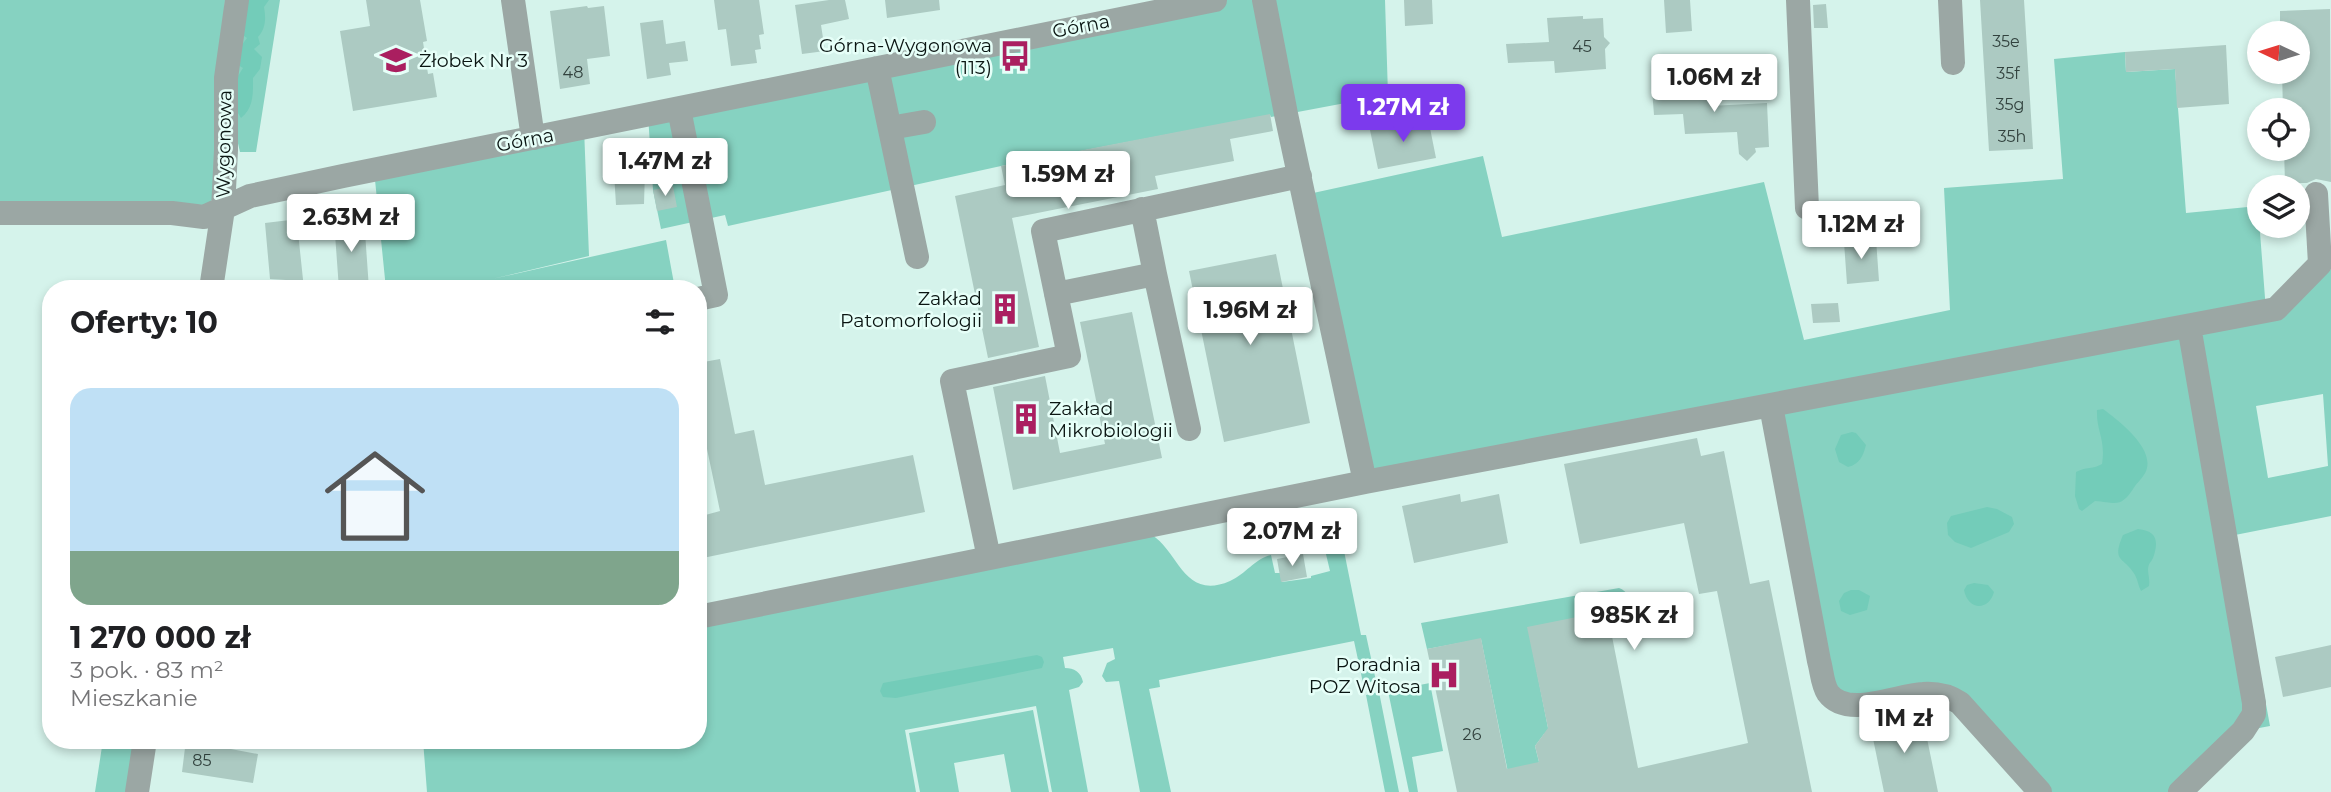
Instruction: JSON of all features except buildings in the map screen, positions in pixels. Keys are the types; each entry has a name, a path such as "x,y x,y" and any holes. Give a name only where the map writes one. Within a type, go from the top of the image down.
{"street":[{"name":"Wygonowa","path":"212,280 223,209 226,78 237,0"},
{"path":"513,0 533,138"},
{"name":"Górna","path":"0,212 172,213 204,217 250,196 877,68 1126,9 1214,0"},
{"path":"1264,0 1365,482"},
{"path":"1798,0 1807,208"},
{"path":"1950,0 1953,63"},
{"path":"877,68 917,257"},
{"path":"679,109 716,295 707,297"},
{"path":"890,128 924,121"},
{"path":"989,558 951,381 1069,356 1043,231 1300,176"},
{"path":"707,615 1365,482 2276,309 2320,264 2316,194"},
{"path":"1142,209 1189,429"},
{"path":"1056,294 1155,274"},
{"path":"2180,792 2243,731 2254,715 2189,326"},
{"path":"1771,406 1819,661 1829,694 1835,699 1854,705 1923,694 1951,698 1960,703 2040,792"},
{"path":"137,792 144,749"}],"green space":[{"path":"0,0 225,0 214,198 207,205 0,203"},
{"path":"245,0 280,0 256,152 240,152 233,122"},
{"path":"248,0 269,0 264,7 265,23 258,37 260,44 254,49 262,57 260,69 253,78 251,105 241,118 235,108 238,76 243,68 238,65 241,46 247,38 241,34"},
{"path":"1215,0 1385,0 1388,95 1001,166 728,226 725,215 661,229 653,190 648,115"},
{"path":"2125,52 2126,72 2175,69 2186,213 2247,207 2247,238 2260,238 2266,311 2276,309 2331,269 2331,516 2235,535 2270,726 2243,731 2180,792 2040,792 1960,703 1835,699 1770,406 1365,482 1304,195 1483,156 1502,237 1764,182 1804,340 1950,310 1944,188 2063,179 2054,59","holes":["2323,394 2328,466 2268,478 2256,406"]},
{"path":"584,128 589,256 492,279 666,240 673,280 385,280 374,170"},
{"path":"2103,409 2139,443 2147,460 2147,468 2122,501 2095,501 2082,511 2075,496 2076,472 2102,464 2103,448 2097,410"},
{"path":"1852,432 1866,445 1860,459 1848,467 1839,462 1835,449 1841,435"},
{"path":"1987,507 2012,517 2014,524 2009,532 1971,548 1955,542 1948,535 1947,523 1951,516"},
{"path":"2138,529 2149,532 2156,542 2148,569 2149,586 2141,591 2135,575 2120,558 2118,550 2123,535"},
{"path":"1152,535 1192,580 1202,585 1230,581 1271,555 1275,573 1280,573 1282,582 1311,578 1330,571 1325,550 1343,546 1361,635 1366,635 1376,681 1363,683 1354,641 1159,680 1160,687 1149,689 1171,792 1140,792 1119,681 1106,682 1102,676 1107,663 1115,659 1113,648 1063,657 1065,668 1077,671 1083,682 1079,687 1069,690 1088,792 1052,792 1036,706 905,730 916,792 427,792 424,749 707,749 707,624"},
{"path":"1967,585 1988,585 1994,592 1988,603 1974,605 1966,597 1964,590"},
{"path":"1619,588 1625,591 1632,602 1638,639 1629,640 1610,626 1528,627 1549,733 1544,734 1535,746 1539,762 1512,792 1481,639 1427,649 1421,623"},
{"path":"1859,590 1870,596 1867,610 1850,615 1841,611 1839,601 1844,593"},
{"path":"1037,655 1042,657 1044,662 1042,668 896,698 883,697 880,691 883,683"},
{"path":"1430,683 1443,751 1412,757 1418,792 1409,792 1388,691"},
{"path":"1379,692 1399,792 1385,792 1366,695"},
{"path":"1033,710 1049,792 1011,792 1004,754 954,763 959,792 920,792 909,733"},
{"path":"102,749 144,749 137,792 95,792"}],"place":[{"name":"Górna-Wygonowa (113)","path":"1015,56"},
{"name":"Żłobek Nr 3","path":"396,60"},
{"name":"Zakład Patomorfologii","path":"1005,309"},
{"name":"Zakład Mikrobiologii","path":"1026,419"},
{"name":"Poradnia POZ Witosa","path":"1444,675"}]}
